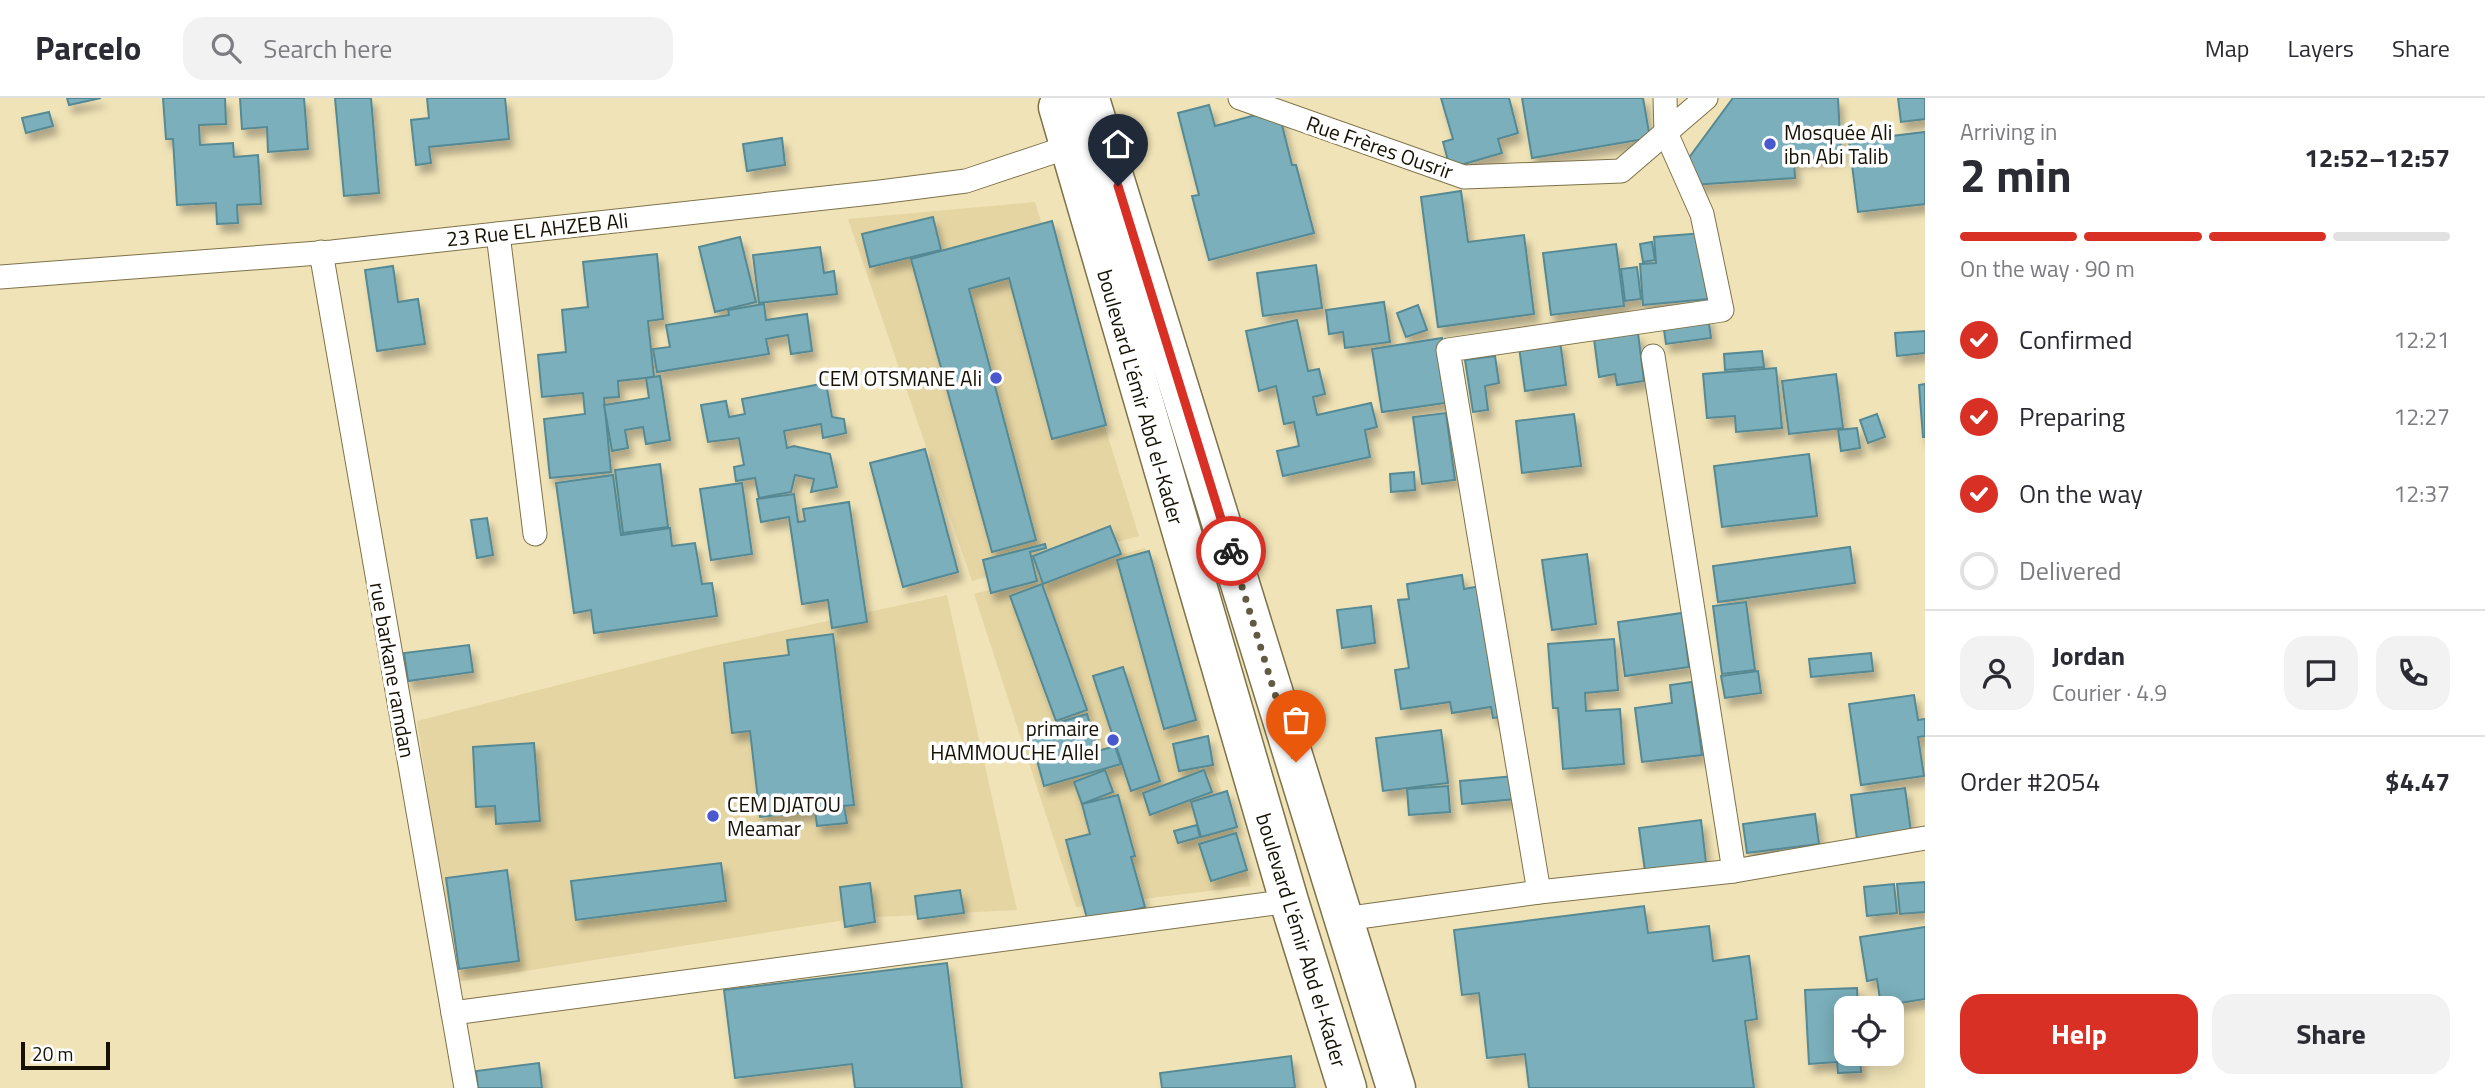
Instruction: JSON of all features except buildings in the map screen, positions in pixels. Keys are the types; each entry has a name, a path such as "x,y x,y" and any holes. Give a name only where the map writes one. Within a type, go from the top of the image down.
{"highway":[{"name":"boulevard L'émir Abd el-Kader","path":"1072,101 1068,147 1289,901 1347,1088"},
{"path":"1072,101 1344,919 1396,1088"}],"street":[{"name":"Rue Frères Ousrir","path":"1240,98 1464,177 1621,171 1706,98"},
{"path":"1539,892 1448,350 1722,310 1702,214 1666,133 1665,98"},
{"name":"23 Rue EL AHZEB Ali","path":"0,277 321,252 966,181 1068,147"},
{"path":"498,234 535,534"},
{"name":"rue barkane ramdan","path":"321,252 453,1013 458,1084"},
{"path":"1653,356 1734,871"},
{"path":"1344,919 1539,892 1734,871 1925,838"},
{"path":"453,1013 1289,901"}],"shaded area":[{"name":"CEM OTSMANE Ali","path":"1035,202 1139,536 972,581 848,219"},
{"name":"primaire HAMMOUCHE Allel","path":"1145,548 1251,886 1076,907 974,594"},
{"name":"CEM DJATOU Meamar","path":"947,595 1017,910 858,918 456,982 417,721 704,648"}],"way so far":[{"path":"1231,551 1296,762"}],"place":[{"name":"Mosquée Ali ibn Abi Talib","path":"1770,144"},
{"name":"CEM OTSMANE Ali","path":"996,378"},
{"name":"primaire HAMMOUCHE Allel","path":"1113,740"},
{"name":"CEM DJATOU Meamar","path":"713,816"}],"route":[{"path":"1118,186 1231,551"}]}
